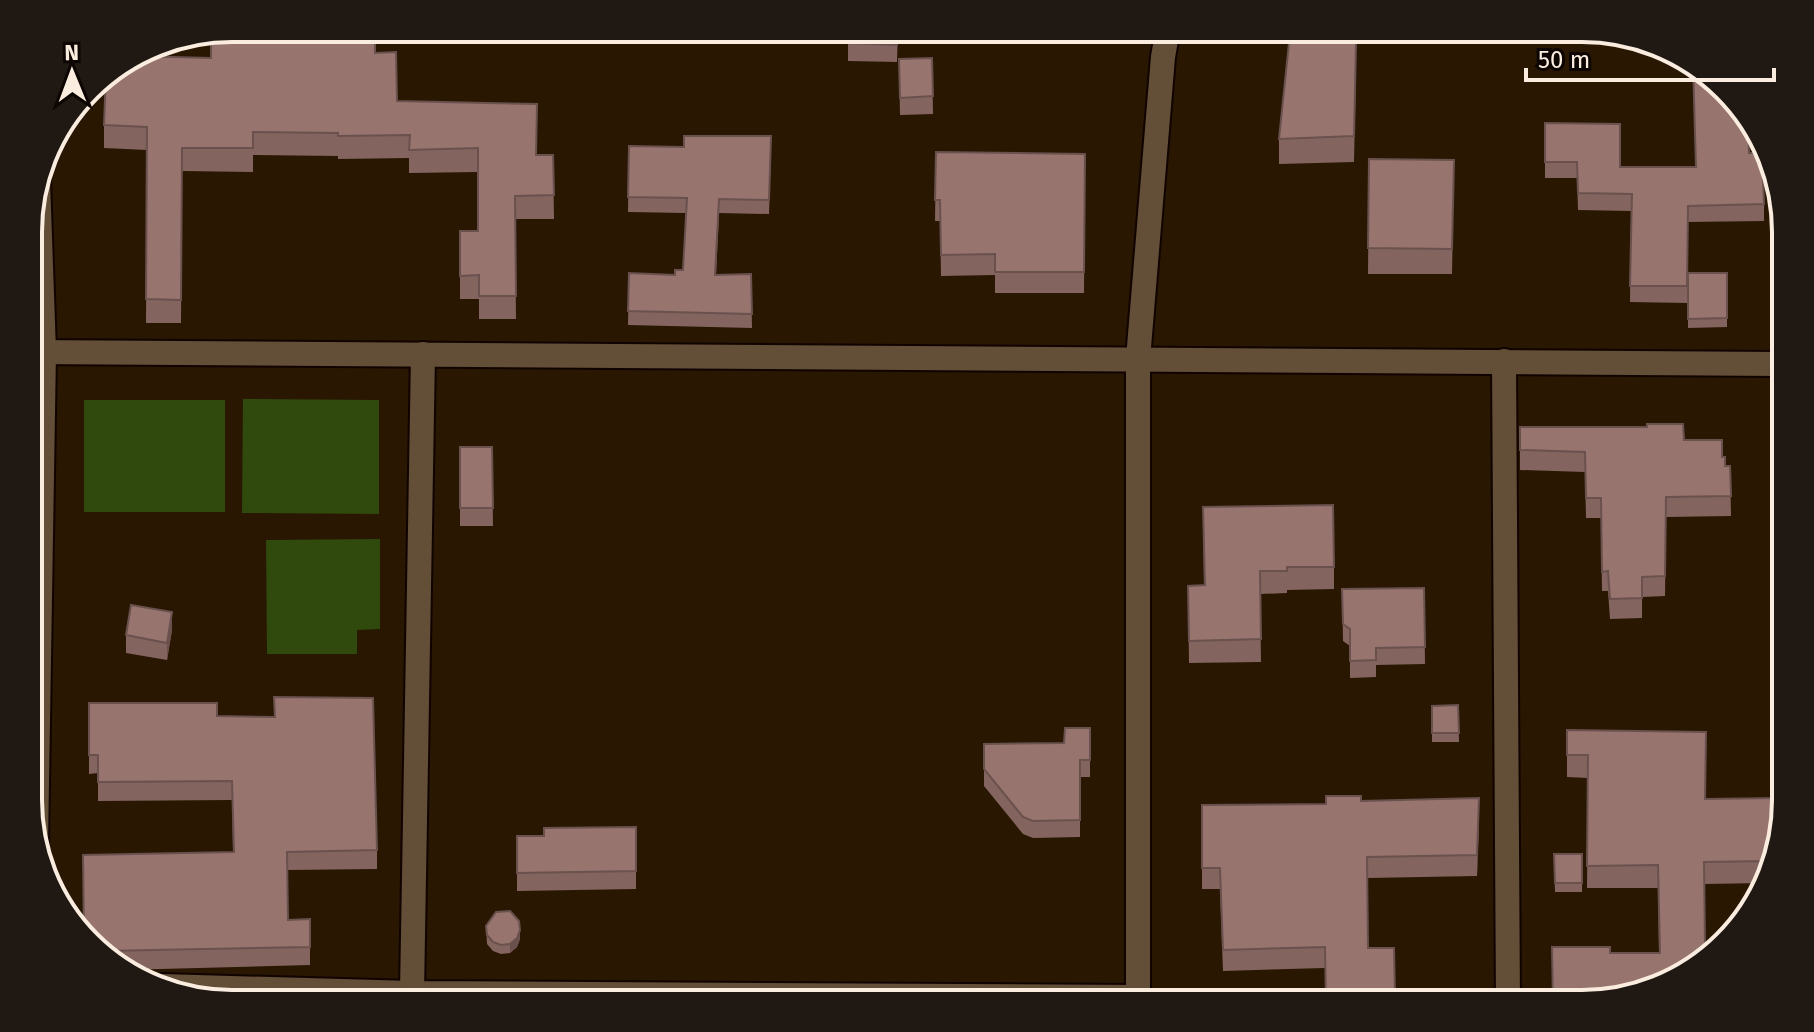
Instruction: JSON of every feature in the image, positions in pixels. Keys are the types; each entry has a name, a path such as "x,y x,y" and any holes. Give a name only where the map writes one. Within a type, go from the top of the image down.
{"street":[{"path":"1138,990 1138,359 1167,42"},
{"path":"42,352 1772,364"},
{"path":"412,990 423,354"},
{"path":"1504,361 1508,990"},
{"path":"202,987 305,990"}],"green space":[{"path":"243,399 379,400 379,514 242,513"},
{"path":"84,400 225,400 225,512 84,512"},
{"path":"380,539 380,629 357,630 357,654 267,654 266,540"}],"building":[{"path":"232,42 375,42 375,53 396,52 397,101 537,104 536,155 553,155 554,195 515,196 516,296 479,296 479,275 460,276 460,231 478,231 478,148 409,150 410,135 253,132 253,148 182,148 181,300 146,299 147,127 104,125 105,112 112,112 112,85 158,57 211,58 211,44"},
{"path":"848,42 897,42 897,45"},
{"path":"1289,43 1356,43 1354,136 1279,139"},
{"path":"932,58 933,96 900,98 899,59"},
{"path":"1693,78 1733,116 1747,137 1749,153 1755,153 1762,171 1764,204 1688,206 1687,286 1630,286 1632,194 1578,193 1577,162 1545,162 1545,123 1620,124 1620,167 1696,167"},
{"path":"684,136 771,136 769,200 719,199 715,275 751,274 752,314 628,311 629,273 675,275 675,270 683,270 687,198 628,197 629,146 684,147"},
{"path":"936,152 1085,154 1084,272 995,272 995,254 941,255 940,200 935,200"},
{"path":"1369,159 1454,160 1452,249 1368,248"},
{"path":"1688,273 1727,273 1727,318 1688,319"},
{"path":"1647,424 1683,424 1684,440 1722,440 1722,457 1725,457 1725,466 1730,466 1731,496 1666,497 1665,576 1642,577 1642,598 1610,599 1608,571 1602,572 1601,498 1586,498 1585,452 1520,450 1520,427 1647,427"},
{"path":"460,447 492,447 493,508 460,508"},
{"path":"1333,505 1334,567 1287,567 1287,571 1260,571 1261,639 1189,641 1188,586 1205,585 1203,507"},
{"path":"1424,588 1425,647 1376,648 1376,660 1350,661 1350,629 1343,624 1342,589"},
{"path":"131,605 172,612 167,643 126,635"},
{"path":"274,697 373,698 377,850 287,852 288,920 310,919 310,947 116,951 84,918 83,855 234,852 232,781 98,782 98,755 89,755 89,703 217,703 217,716 275,717"},
{"path":"1458,705 1459,733 1432,733 1432,706"},
{"path":"1065,728 1090,728 1090,760 1080,760 1080,820 1033,821 1023,817 984,769 984,744 1064,743"},
{"path":"1567,730 1706,732 1705,799 1772,798 1762,861 1704,862 1705,945 1688,958 1643,980 1595,990 1553,990 1552,947 1610,947 1610,953 1660,953 1658,865 1587,866 1588,755 1567,755"},
{"path":"1326,796 1361,796 1361,801 1479,798 1477,855 1367,857 1368,948 1394,948 1395,990 1326,990 1325,947 1223,950 1220,868 1202,868 1202,805 1326,804"},
{"path":"636,827 636,871 517,873 517,836 544,836 544,828"},
{"path":"1554,854 1582,854 1582,883 1555,883"},
{"path":"510,911 519,921 517,938 510,944 493,942 487,935 486,926 496,912"}]}
